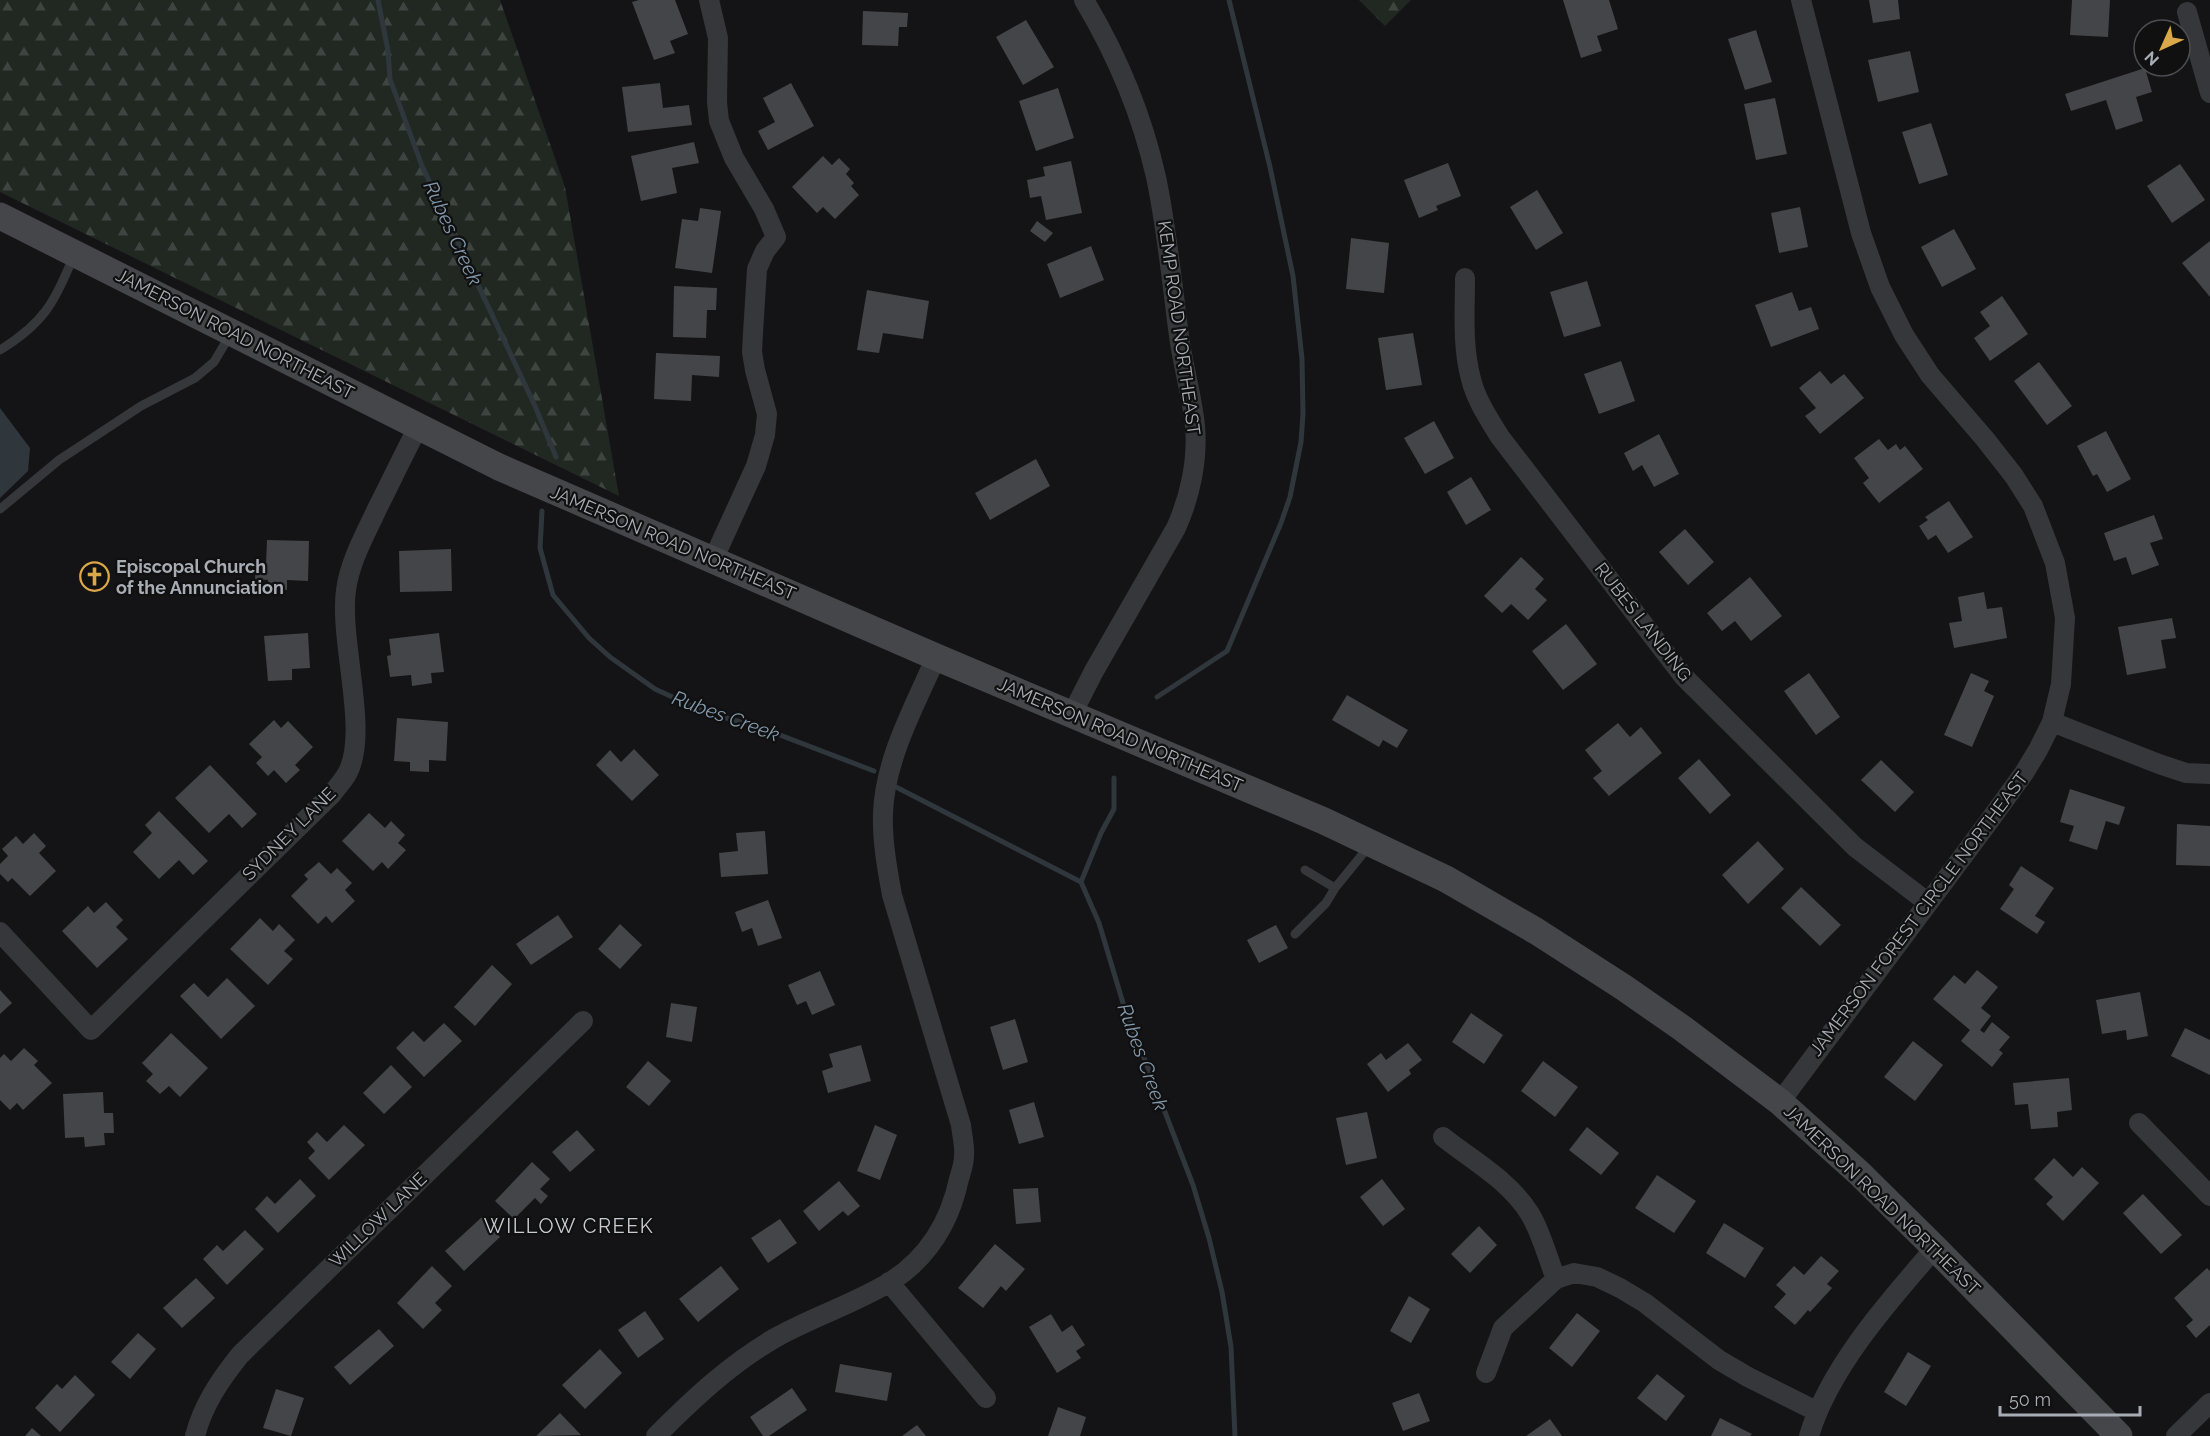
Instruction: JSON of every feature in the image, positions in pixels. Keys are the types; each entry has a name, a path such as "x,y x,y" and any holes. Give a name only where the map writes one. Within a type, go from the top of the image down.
{"street":[{"path":"710,0 718,38 719,121 734,158 764,209 776,237 765,251 757,269 753,333 755,370 766,414 765,435 756,466 713,560"},
{"name":"KEMP ROAD NORTHEAST","path":"1072,714 1176,528 1185,507 1195,454 1195,426 1183,365 1164,221 1155,175 1124,77 1101,27 1084,0"},
{"name":"JAMERSON FOREST CIRCLE NORTHEAST","path":"1780,1102 2024,773 2052,722 2061,684 2066,618 2055,563 2033,506 2014,476 1930,375 1904,336 1880,286 1860,233 1801,0"},
{"path":"2187,12 2210,93"},
{"name":"JAMERSON ROAD NORTHEAST","path":"0,216 499,467 936,657 1324,821 1446,879 1536,931 1672,1021 1780,1102 1859,1173 2119,1436"},
{"name":"RUBES LANDING","path":"1465,278 1466,350 1471,381 1484,411 1500,437 1684,676 1855,847 1928,902"},
{"name":"SYDNEY LANE","path":"0,932 91,1030 332,794 348,773 354,755 354,716 345,613 346,590 361,541 418,427"},
{"path":"656,1436 717,1378 741,1360 776,1338 890,1282 908,1269 929,1247 943,1227 954,1202 964,1156 961,1125 892,895 883,831 887,780 897,747 936,657"},
{"path":"2052,722 2186,773 2210,774"},
{"name":"WILLOW LANE","path":"195,1436 209,1399 220,1380 240,1355 583,1021"},
{"path":"2139,1123 2210,1196"},
{"path":"1443,1137 1501,1180 1518,1197 1532,1216 1556,1279"},
{"path":"1809,1436 1816,1411 1855,1347 1935,1248"},
{"path":"1486,1373 1503,1328 1556,1279 1574,1273 1598,1277 1645,1303 1719,1360 1816,1411"},
{"path":"890,1282 986,1398"},
{"path":"2176,1436 2210,1403"}],"lane":[{"path":"0,350 27,332 45,314 57,296 75,253"},
{"path":"0,509 59,460 141,406 195,378 214,362 232,332"},
{"path":"1295,934 1326,903 1335,888 1371,843"},
{"path":"1305,870 1335,888"}],"green space":[{"path":"0,0 500,0 565,187 619,496 0,192"},
{"path":"1359,0 1411,0 1385,26"}],"shaded area":[{"path":"0,408 30,448 28,471 0,498"}],"building":[{"path":"675,0 688,34 670,41 675,53 654,60 632,2"},
{"path":"1563,0 1609,0 1618,29 1597,36 1602,51 1581,58"},
{"path":"1869,0 1898,0 1900,19 1873,23"},
{"path":"2072,0 2110,0 2108,37 2070,35"},
{"path":"863,11 908,13 907,27 899,27 898,46 862,45"},
{"path":"1026,20 1054,67 1023,85 996,37"},
{"path":"1756,30 1772,82 1745,90 1728,39"},
{"path":"1910,51 1919,92 1878,102 1868,60"},
{"path":"2132,72 2132,78 2148,78 2152,92 2136,97 2143,121 2116,130 2106,100 2071,111 2065,94"},
{"path":"660,83 663,108 689,105 692,125 628,132 622,87"},
{"path":"791,83 814,126 768,150 758,131 775,122 763,98"},
{"path":"1058,88 1074,138 1036,151 1019,101"},
{"path":"1775,98 1787,154 1756,160 1744,104"},
{"path":"1931,123 1948,175 1919,184 1902,132"},
{"path":"694,142 699,163 672,168 677,193 641,201 631,156"},
{"path":"823,156 832,165 839,158 850,169 846,174 854,183 851,186 859,195 835,219 823,207 817,213 792,187"},
{"path":"1071,161 1082,213 1046,220 1041,196 1030,198 1027,180 1045,176 1043,167"},
{"path":"1448,163 1461,196 1436,206 1438,210 1419,218 1404,180"},
{"path":"2180,164 2205,200 2172,223 2147,186"},
{"path":"1537,190 1563,233 1536,250 1510,207"},
{"path":"1800,207 1808,247 1779,253 1771,213"},
{"path":"700,208 721,211 712,273 675,268 682,219 698,221"},
{"path":"1037,221 1053,233 1045,242 1030,231"},
{"path":"1954,229 1976,269 1942,287 1921,247"},
{"path":"1351,238 1389,243 1384,293 1346,289"},
{"path":"2210,241 2210,297 2182,263"},
{"path":"1091,246 1104,280 1060,298 1047,264"},
{"path":"1587,281 1601,326 1564,337 1550,292"},
{"path":"674,286 717,288 716,310 707,310 706,338 673,337"},
{"path":"867,290 929,301 923,339 883,333 879,353 857,350"},
{"path":"1792,292 1799,311 1811,307 1819,329 1771,347 1755,305"},
{"path":"2002,296 2028,334 1990,361 1974,338 1990,326 1980,312"},
{"path":"1413,333 1422,385 1386,390 1378,338"},
{"path":"656,353 720,356 719,377 692,375 691,401 654,399"},
{"path":"1621,361 1635,401 1599,414 1584,374"},
{"path":"2039,362 2072,406 2047,425 2014,381"},
{"path":"1820,371 1831,384 1844,374 1864,398 1820,434 1805,416 1816,408 1799,388"},
{"path":"1434,421 1454,458 1425,474 1404,438"},
{"path":"2106,431 2131,479 2107,492 2097,474 2093,476 2077,446"},
{"path":"1659,434 1679,474 1654,487 1642,465 1633,471 1624,453"},
{"path":"1879,439 1888,450 1896,444 1900,450 1905,446 1923,469 1879,503 1863,483 1869,478 1854,458"},
{"path":"1036,459 1050,486 990,520 975,493"},
{"path":"1471,477 1491,510 1466,525 1447,492"},
{"path":"1949,501 1973,537 1948,553 1936,535 1928,540 1919,526 1928,520 1925,517"},
{"path":"2154,515 2163,539 2150,543 2159,565 2132,575 2126,557 2114,561 2104,533"},
{"path":"1685,529 1714,562 1688,585 1659,552"},
{"path":"267,540 309,541 308,581 287,580 287,590 268,589 268,580 255,579 256,564 266,564"},
{"path":"451,549 452,591 400,592 399,551"},
{"path":"1521,557 1544,579 1535,589 1547,600 1528,620 1511,604 1502,613 1484,596"},
{"path":"1750,577 1782,616 1751,641 1735,621 1722,631 1707,613"},
{"path":"1984,592 1987,609 2002,607 2007,638 1954,648 1949,623 1962,621 1958,597"},
{"path":"2172,618 2176,638 2161,640 2166,668 2127,675 2118,627"},
{"path":"1566,624 1597,664 1563,690 1532,651"},
{"path":"308,633 310,668 292,669 292,680 268,681 264,636"},
{"path":"439,633 444,672 431,673 432,683 412,686 411,675 390,677 387,656 391,655 389,639"},
{"path":"1809,673 1840,717 1816,735 1784,691"},
{"path":"1971,673 1989,681 1984,691 1994,696 1972,747 1944,735"},
{"path":"1347,695 1408,730 1397,748 1383,740 1379,747 1332,720"},
{"path":"397,718 448,722 446,761 429,760 429,772 410,771 410,762 394,761"},
{"path":"274,720 281,728 288,721 313,747 295,765 300,770 286,783 274,770 268,776 256,763 262,757 249,744"},
{"path":"1618,723 1630,737 1641,727 1662,753 1609,796 1593,778 1602,771 1585,750"},
{"path":"634,749 659,775 632,801 596,765 610,750 621,762"},
{"path":"1699,759 1731,795 1710,814 1678,778"},
{"path":"1881,760 1914,792 1895,812 1861,780"},
{"path":"210,765 257,814 242,828 229,814 209,833 175,798"},
{"path":"2070,789 2125,807 2119,825 2106,821 2097,850 2069,841 2074,826 2060,822"},
{"path":"159,811 208,861 193,875 179,860 159,879 133,852 152,833 145,825"},
{"path":"369,813 385,828 391,821 405,835 398,843 406,850 388,869 382,862 373,871 342,841"},
{"path":"2177,824 2210,826 2210,866 2176,865"},
{"path":"765,831 768,874 721,877 719,853 738,851 736,833"},
{"path":"34,833 46,846 39,853 56,871 30,896 12,878 8,882 0,874 0,864 8,856 2,849 16,836 23,844"},
{"path":"1758,841 1784,869 1748,904 1722,875"},
{"path":"319,862 331,874 337,868 352,883 345,890 355,901 332,923 326,916 318,924 291,896 308,879 304,875"},
{"path":"2021,866 2054,888 2035,916 2045,922 2037,934 2000,909 2014,889 2009,885"},
{"path":"1801,887 1841,925 1820,946 1781,908"},
{"path":"768,900 782,938 758,946 752,928 742,932 735,912"},
{"path":"106,902 123,920 116,927 128,939 97,968 62,931 88,906 94,913"},
{"path":"558,915 573,937 531,965 516,944"},
{"path":"260,918 273,931 279,924 295,940 284,951 293,959 268,985 230,949"},
{"path":"620,924 642,945 620,969 598,949"},
{"path":"1276,925 1288,948 1259,963 1247,940"},
{"path":"492,965 512,984 475,1026 454,1007"},
{"path":"1977,970 1998,987 1981,1008 1991,1016 1980,1030 1984,1033 1992,1022 2010,1037 1999,1050 2003,1053 1992,1067 1961,1041 1970,1030 1933,999 1954,975 1965,984"},
{"path":"820,971 835,1005 812,1015 806,1001 797,1005 788,985"},
{"path":"227,978 255,1006 221,1039 180,996 194,983 208,997"},
{"path":"0,990 12,1003 0,1014"},
{"path":"2140,992 2148,1036 2127,1040 2126,1030 2102,1034 2096,1000"},
{"path":"671,1003 697,1007 692,1042 666,1037"},
{"path":"1471,1013 1503,1035 1484,1064 1452,1042"},
{"path":"1015,1019 1028,1062 1003,1070 990,1027"},
{"path":"444,1023 462,1041 424,1077 396,1048 413,1031 424,1042"},
{"path":"2185,1028 2210,1040 2210,1075 2171,1056"},
{"path":"171,1033 208,1068 180,1097 169,1086 160,1094 146,1081 153,1074 142,1063"},
{"path":"1913,1041 1943,1065 1915,1101 1884,1077"},
{"path":"1408,1043 1422,1060 1409,1070 1411,1074 1388,1092 1367,1064 1381,1053 1386,1060"},
{"path":"861,1045 871,1081 828,1093 822,1071 833,1067 829,1054"},
{"path":"24,1048 38,1061 34,1065 52,1083 23,1110 17,1103 10,1110 0,1100 0,1058 4,1054 11,1061"},
{"path":"648,1061 671,1081 649,1106 626,1087"},
{"path":"1543,1061 1578,1087 1555,1117 1521,1091"},
{"path":"391,1065 412,1087 384,1114 363,1093"},
{"path":"2069,1078 2072,1110 2057,1112 2058,1127 2031,1129 2028,1104 2015,1105 2013,1083"},
{"path":"103,1092 104,1113 113,1113 114,1133 104,1133 105,1145 85,1147 84,1137 65,1138 63,1094"},
{"path":"1034,1102 1044,1137 1019,1144 1009,1110"},
{"path":"1367,1112 1377,1158 1346,1165 1336,1118"},
{"path":"344,1125 365,1145 329,1180 308,1158 315,1151 307,1142 317,1132 327,1142"},
{"path":"875,1125 897,1135 880,1180 857,1171"},
{"path":"1587,1127 1619,1153 1601,1175 1569,1150"},
{"path":"577,1130 595,1150 570,1172 552,1152"},
{"path":"2054,1158 2073,1177 2082,1167 2099,1183 2063,1221 2046,1204 2053,1197 2034,1179"},
{"path":"532,1162 550,1179 540,1189 548,1196 541,1204 535,1198 514,1219 495,1201"},
{"path":"1657,1175 1696,1201 1674,1233 1635,1208"},
{"path":"300,1179 316,1196 278,1233 255,1209 267,1196 275,1204"},
{"path":"1382,1179 1405,1209 1383,1226 1360,1197"},
{"path":"839,1181 860,1206 848,1216 843,1211 819,1231 803,1211"},
{"path":"1038,1188 1041,1222 1016,1224 1013,1189"},
{"path":"2143,1194 2182,1235 2161,1254 2123,1213"},
{"path":"482,1217 500,1237 464,1271 445,1251"},
{"path":"780,1219 797,1243 768,1263 751,1238"},
{"path":"1724,1223 1764,1248 1745,1278 1706,1253"},
{"path":"1479,1226 1497,1245 1470,1273 1451,1254"},
{"path":"245,1230 264,1249 227,1285 203,1259 217,1245 223,1251"},
{"path":"995,1244 1025,1269 1006,1291 1001,1286 983,1308 958,1288"},
{"path":"1821,1256 1839,1271 1827,1284 1832,1288 1795,1325 1774,1307 1786,1294 1776,1285 1794,1266 1804,1275"},
{"path":"432,1266 452,1286 435,1303 442,1310 423,1329 397,1303"},
{"path":"721,1266 739,1289 698,1322 679,1299"},
{"path":"2207,1268 2210,1271 2210,1325 2196,1338 2186,1326 2193,1320 2174,1298"},
{"path":"196,1278 215,1298 182,1328 163,1308"},
{"path":"1409,1296 1430,1309 1411,1343 1390,1331"},
{"path":"645,1311 664,1339 638,1358 618,1330"},
{"path":"1577,1313 1600,1331 1572,1367 1549,1348"},
{"path":"1051,1314 1062,1332 1072,1325 1085,1345 1076,1351 1081,1358 1057,1373 1029,1327"},
{"path":"379,1329 394,1346 350,1385 334,1367"},
{"path":"138,1333 156,1349 130,1379 111,1362"},
{"path":"600,1349 622,1373 585,1409 562,1385"},
{"path":"1908,1352 1931,1366 1906,1406 1884,1392"},
{"path":"840,1364 892,1373 887,1401 835,1392"},
{"path":"1657,1374 1685,1396 1666,1421 1637,1398"},
{"path":"75,1375 95,1395 60,1432 35,1408 57,1384 62,1389"},
{"path":"792,1388 807,1410 769,1436 763,1436 750,1417"},
{"path":"276,1389 304,1398 291,1436 263,1428"},
{"path":"1419,1393 1430,1421 1403,1431 1392,1403"},
{"path":"1058,1407 1086,1417 1080,1436 1048,1436"},
{"path":"560,1413 581,1435 536,1436"},
{"path":"1720,1418 1752,1434 1750,1436 1711,1436"},
{"path":"1550,1419 1562,1436 1526,1436"},
{"path":"917,1425 926,1436 902,1436"},
{"path":"32,1428 41,1436 25,1436"}],"waterway":[{"name":"Rubes Creek","path":"378,0 388,51 390,79 422,166 535,406 556,457"},
{"path":"1157,697 1227,651 1281,523 1290,497 1301,442 1302,359 1293,276 1270,167 1229,0"},
{"name":"Rubes Creek","path":"542,511 540,548 553,595 589,638 610,657 655,689 705,712 759,727 874,771"},
{"path":"1081,882 1101,833 1114,809 1114,778"},
{"name":"Rubes Creek","path":"896,787 1081,882 1099,923 1123,1003 1193,1185 1209,1238 1222,1292 1231,1347 1235,1436"}],"place":[{"name":"Episcopal Church of the Annunciation","path":"95,577"}],"district":[{"name":"WILLOW CREEK","path":"569,1226"}]}
